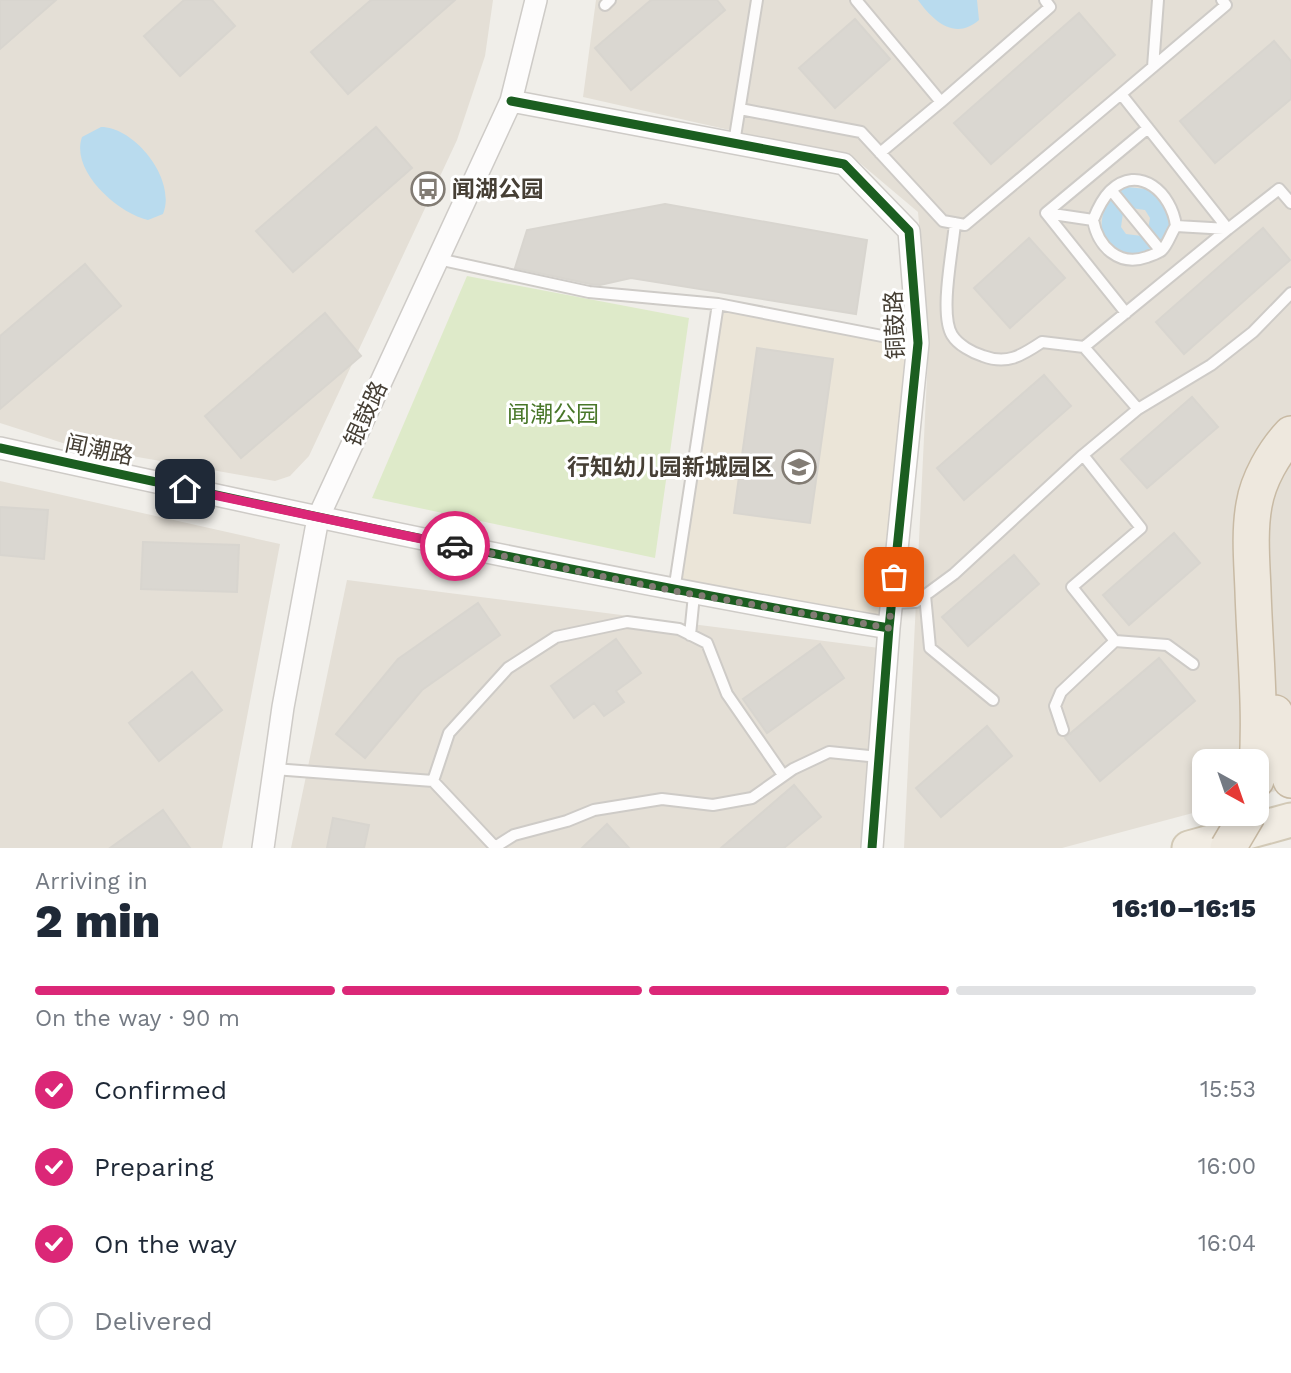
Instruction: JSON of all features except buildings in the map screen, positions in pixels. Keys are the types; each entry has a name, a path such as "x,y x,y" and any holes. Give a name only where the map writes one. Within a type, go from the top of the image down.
{"highway":[{"path":"1259,749 1251,539 1254,503 1265,473 1291,434"},
{"path":"1291,456 1281,473 1270,504 1268,541 1275,722 1278,747 1291,780"},
{"path":"1228,848 1241,826"}],"main road":[{"path":"1189,848 1291,820"}],"street":[{"name":"银鼓路","path":"263,848 274,769 318,518 511,102 536,0"},
{"name":"铜鼓路","path":"511,102 844,164 909,231 918,343 889,628 872,848"},
{"name":"闻潮路","path":"0,448 318,518 684,593 889,628"}],"lane":[{"path":"734,143 757,0"},
{"path":"856,0 941,102"},
{"path":"880,153 1050,7 1045,0"},
{"path":"1153,67 1158,0"},
{"path":"740,109 861,132 943,221 965,225 1226,5 1222,0"},
{"path":"1121,94 1228,229"},
{"path":"1045,213 1148,128"},
{"path":"1126,182 1155,186 1174,208 1176,226 1161,251 1135,261 1114,255 1096,234 1093,220 1111,190 1126,182"},
{"path":"1084,347 1279,189 1291,203"},
{"path":"1111,190 1161,251"},
{"path":"1045,213 1093,220"},
{"path":"1045,213 1126,313"},
{"path":"955,223 946,317 952,336 972,352 1000,362 1020,356 1042,342 1084,347 1138,409"},
{"path":"1176,226 1228,229"},
{"path":"438,259 589,292 718,304 918,343"},
{"path":"892,603 916,602 925,596 1022,514 1083,455 1138,409 1211,365 1253,332 1291,293"},
{"path":"690,635 684,593 718,304"},
{"path":"1083,455 1141,528 1072,587 1115,640 1167,645 1193,664"},
{"path":"925,596 930,648 993,700"},
{"path":"433,781 449,733 508,668 556,637 627,622 679,629 707,643 727,694 783,775"},
{"path":"1063,730 1055,706 1062,692 1115,640"},
{"path":"274,769 433,781 495,847 514,835 567,821 594,810 662,799 713,805 752,798 783,775 829,752 879,757"}],"shaded area":[{"path":"0,0 493,0 485,56 457,140 309,456 290,476 275,481 69,445 0,423"},
{"path":"596,0 1291,0 1291,787 1269,793 1269,749 1192,749 1192,813 1062,848 904,848 929,335 918,212 854,158 583,97"},
{"name":"行知幼儿园新城园区","path":"718,304 918,343 889,628 674,591"},
{"path":"0,481 280,544 222,848 0,848"},
{"path":"347,580 887,649 872,848 291,848"}],"green space":[{"name":"闻潮公园","path":"467,276 689,318 655,558 372,498"}],"water":[{"path":"918,0 977,0 979,20 961,29 945,26 930,15"},
{"path":"101,127 114,129 127,136 150,158 164,186 166,200 163,214 148,220 136,216 99,189 83,163 80,150 82,137"},
{"path":"1127,187 1155,190 1169,216 1169,228 1163,245 1148,229 1150,218 1145,210 1131,208 1116,191"},
{"path":"1110,197 1123,213 1121,227 1126,234 1142,236 1154,251 1136,257 1114,249 1108,243 1104,236 1102,218"}],"cycle path":[{"path":"511,101 844,164 909,231 918,343 889,628 872,848"},
{"path":"0,448 555,566 889,628"}],"way so far":[{"path":"455,546 674,591 889,628 894,577"}],"place":[{"name":"闻湖公园","path":"428,189"},
{"name":"行知幼儿园新城园区","path":"799,467"}],"route":[{"path":"185,489 455,546"}]}
